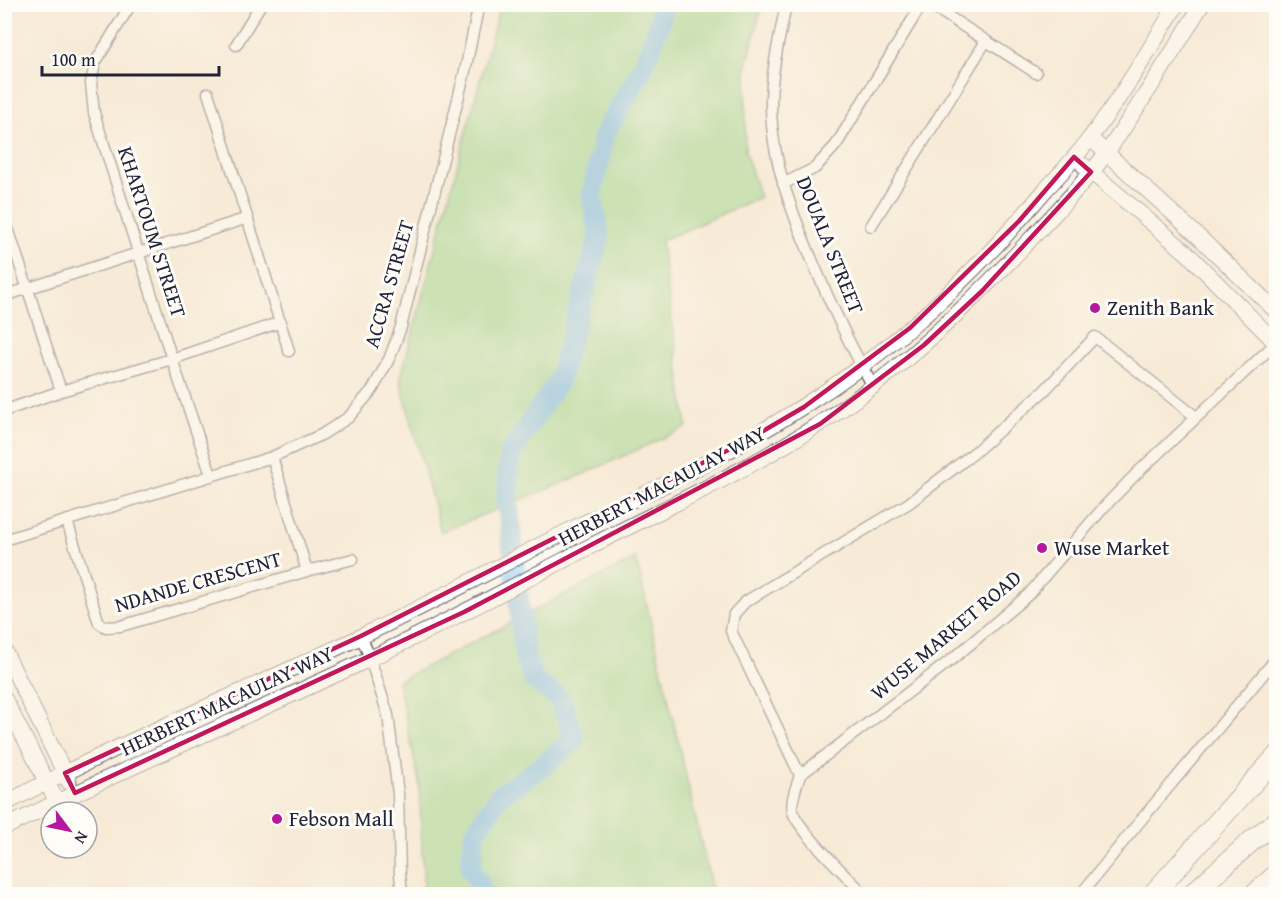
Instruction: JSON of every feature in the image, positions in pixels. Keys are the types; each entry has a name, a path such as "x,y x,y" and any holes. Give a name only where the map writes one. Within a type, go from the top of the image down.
{"highway":[{"path":"1153,894 1276,757"},
{"path":"1192,894 1276,822"},
{"path":"1255,894 1276,875"}],"main road":[{"name":"HERBERT MACAULAY WAY","path":"4,804 65,773 361,636 688,473 804,407 910,328 1020,221 1090,138 1138,69 1177,4"},
{"name":"HERBERT MACAULAY WAY","path":"59,800 370,658 464,612 696,493 820,424 924,345 982,291 1043,226 1106,153 1156,80 1202,4"},
{"path":"1090,138 1276,311"},
{"path":"1074,157 1187,253 1276,343"},
{"path":"4,650 75,793"},
{"path":"4,698 56,800"},
{"name":"HERBERT MACAULAY WAY","path":"4,828 39,810"}],"street":[{"name":"KHARTOUM STREET","path":"131,4 95,63 91,83 94,113 211,475"},
{"path":"236,45 261,4"},
{"name":"ACCRA STREET","path":"4,540 272,457 323,434 349,417 373,389 390,357 401,327 465,71 479,4"},
{"name":"DOUALA STREET","path":"786,4 773,74 771,105 773,138 783,184 800,232 828,297 873,386"},
{"path":"783,184 815,168 836,145 922,4"},
{"path":"929,4 1036,73"},
{"path":"871,226 986,40"},
{"path":"208,93 289,351"},
{"path":"4,216 61,392"},
{"path":"4,296 248,218"},
{"path":"4,411 172,359 281,322"},
{"path":"864,894 804,830 793,813 793,799 800,775 731,631 734,614 745,602 909,503 1010,422 1044,391 1095,337 1196,417"},
{"name":"WUSE MARKET ROAD","path":"800,775 955,657 1028,595 1104,507 1136,474 1276,343"},
{"name":"NDANDE CRESCENT","path":"272,457 307,571"},
{"name":"NDANDE CRESCENT","path":"67,520 99,623 106,627 122,626 353,559"},
{"path":"361,636 388,715 398,794 402,894"},
{"path":"1081,894 1276,659"}],"highlighted area":[{"path":"1074,157 1091,172 982,291 924,345 820,424 464,612 75,793 65,773 361,636 746,441 804,407 910,328 1019,221"}],"green space":[{"path":"500,5 762,5 746,68 745,151 760,197 661,241 687,427 584,474 441,532 400,380"},
{"path":"636,558 713,894 424,894 419,782 398,681"}],"waterway":[{"path":"484,894 471,868 474,834 500,795 544,765 574,739 560,699 533,679 525,655 507,497 510,454 559,380 599,237 592,195 605,132 642,70 661,19 661,4"}],"place":[{"name":"Zenith Bank","path":"1095,308"},
{"name":"Wuse Market","path":"1042,548"},
{"name":"Febson Mall","path":"277,819"}]}
